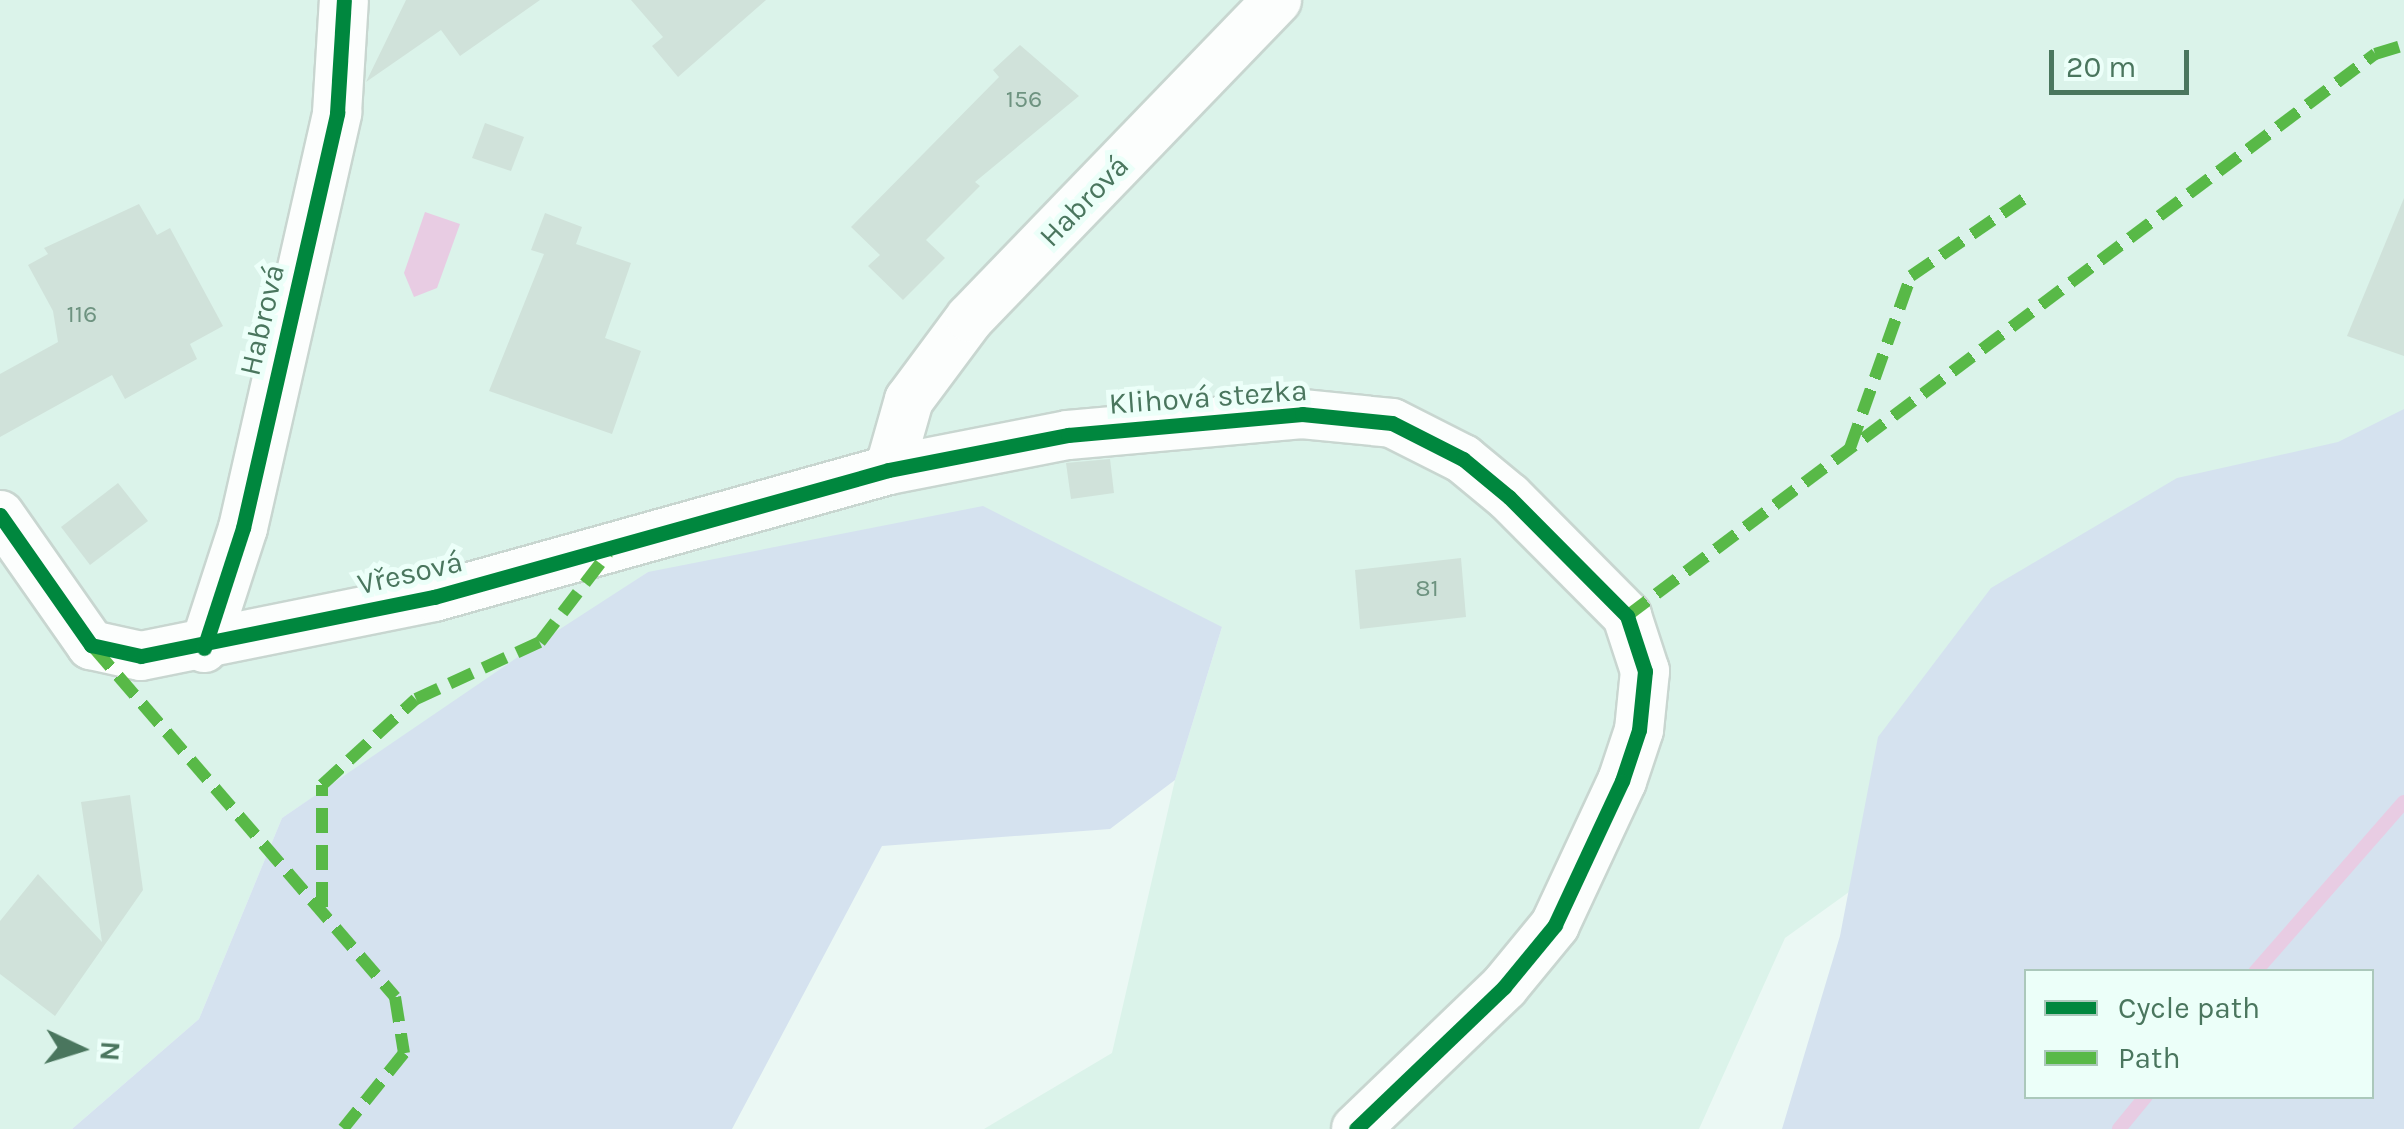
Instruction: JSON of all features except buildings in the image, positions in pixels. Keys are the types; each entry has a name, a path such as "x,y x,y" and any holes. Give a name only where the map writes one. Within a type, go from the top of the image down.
{"street":[{"name":"Habrová","path":"204,648 243,528 337,112 344,0"},
{"name":"Habrová","path":"889,470 909,400 970,318 1277,0"},
{"name":"Klihová stezka","path":"889,470 1068,434 1302,414 1392,423 1463,459 1627,616 1645,670 1639,730 1600,838 1554,925 1504,987 1356,1129"},
{"name":"Vřesová","path":"0,515 91,645 141,656 204,648 608,554 889,470"}],"shaded area":[{"path":"0,0 2404,0 2404,493 1785,938 1699,1129 984,1129 1112,1053 1175,780 1222,627 648,572 282,818 199,1019 72,1129 0,1129"},
{"path":"425,212 460,224 437,288 414,297 404,273"},
{"path":"2404,409 2404,1129 1782,1129 1840,936 1878,737 1991,588 2177,478 2338,442"},
{"path":"983,506 1222,627 1175,780 1110,829 882,846 732,1129 72,1129 199,1019 282,818 648,572"}],"waterway":[{"path":"2258,969 2404,802"},
{"path":"2119,1129 2144,1099"}],"marked path":[{"path":"1627,616 2375,54 2404,45"},
{"path":"1850,448 1911,276 2028,196"},
{"path":"322,907 322,785 416,699 540,642 608,553"},
{"path":"94,648 395,997 404,1053 343,1129"}],"cycle path":[{"path":"204,648 243,528 337,113 344,0"},
{"path":"0,515 91,645 141,656 434,597 889,470 1068,435 1302,414 1392,423 1463,459 1509,497 1627,616 1645,671 1639,730 1622,781 1555,925 1504,987 1356,1129"}]}
